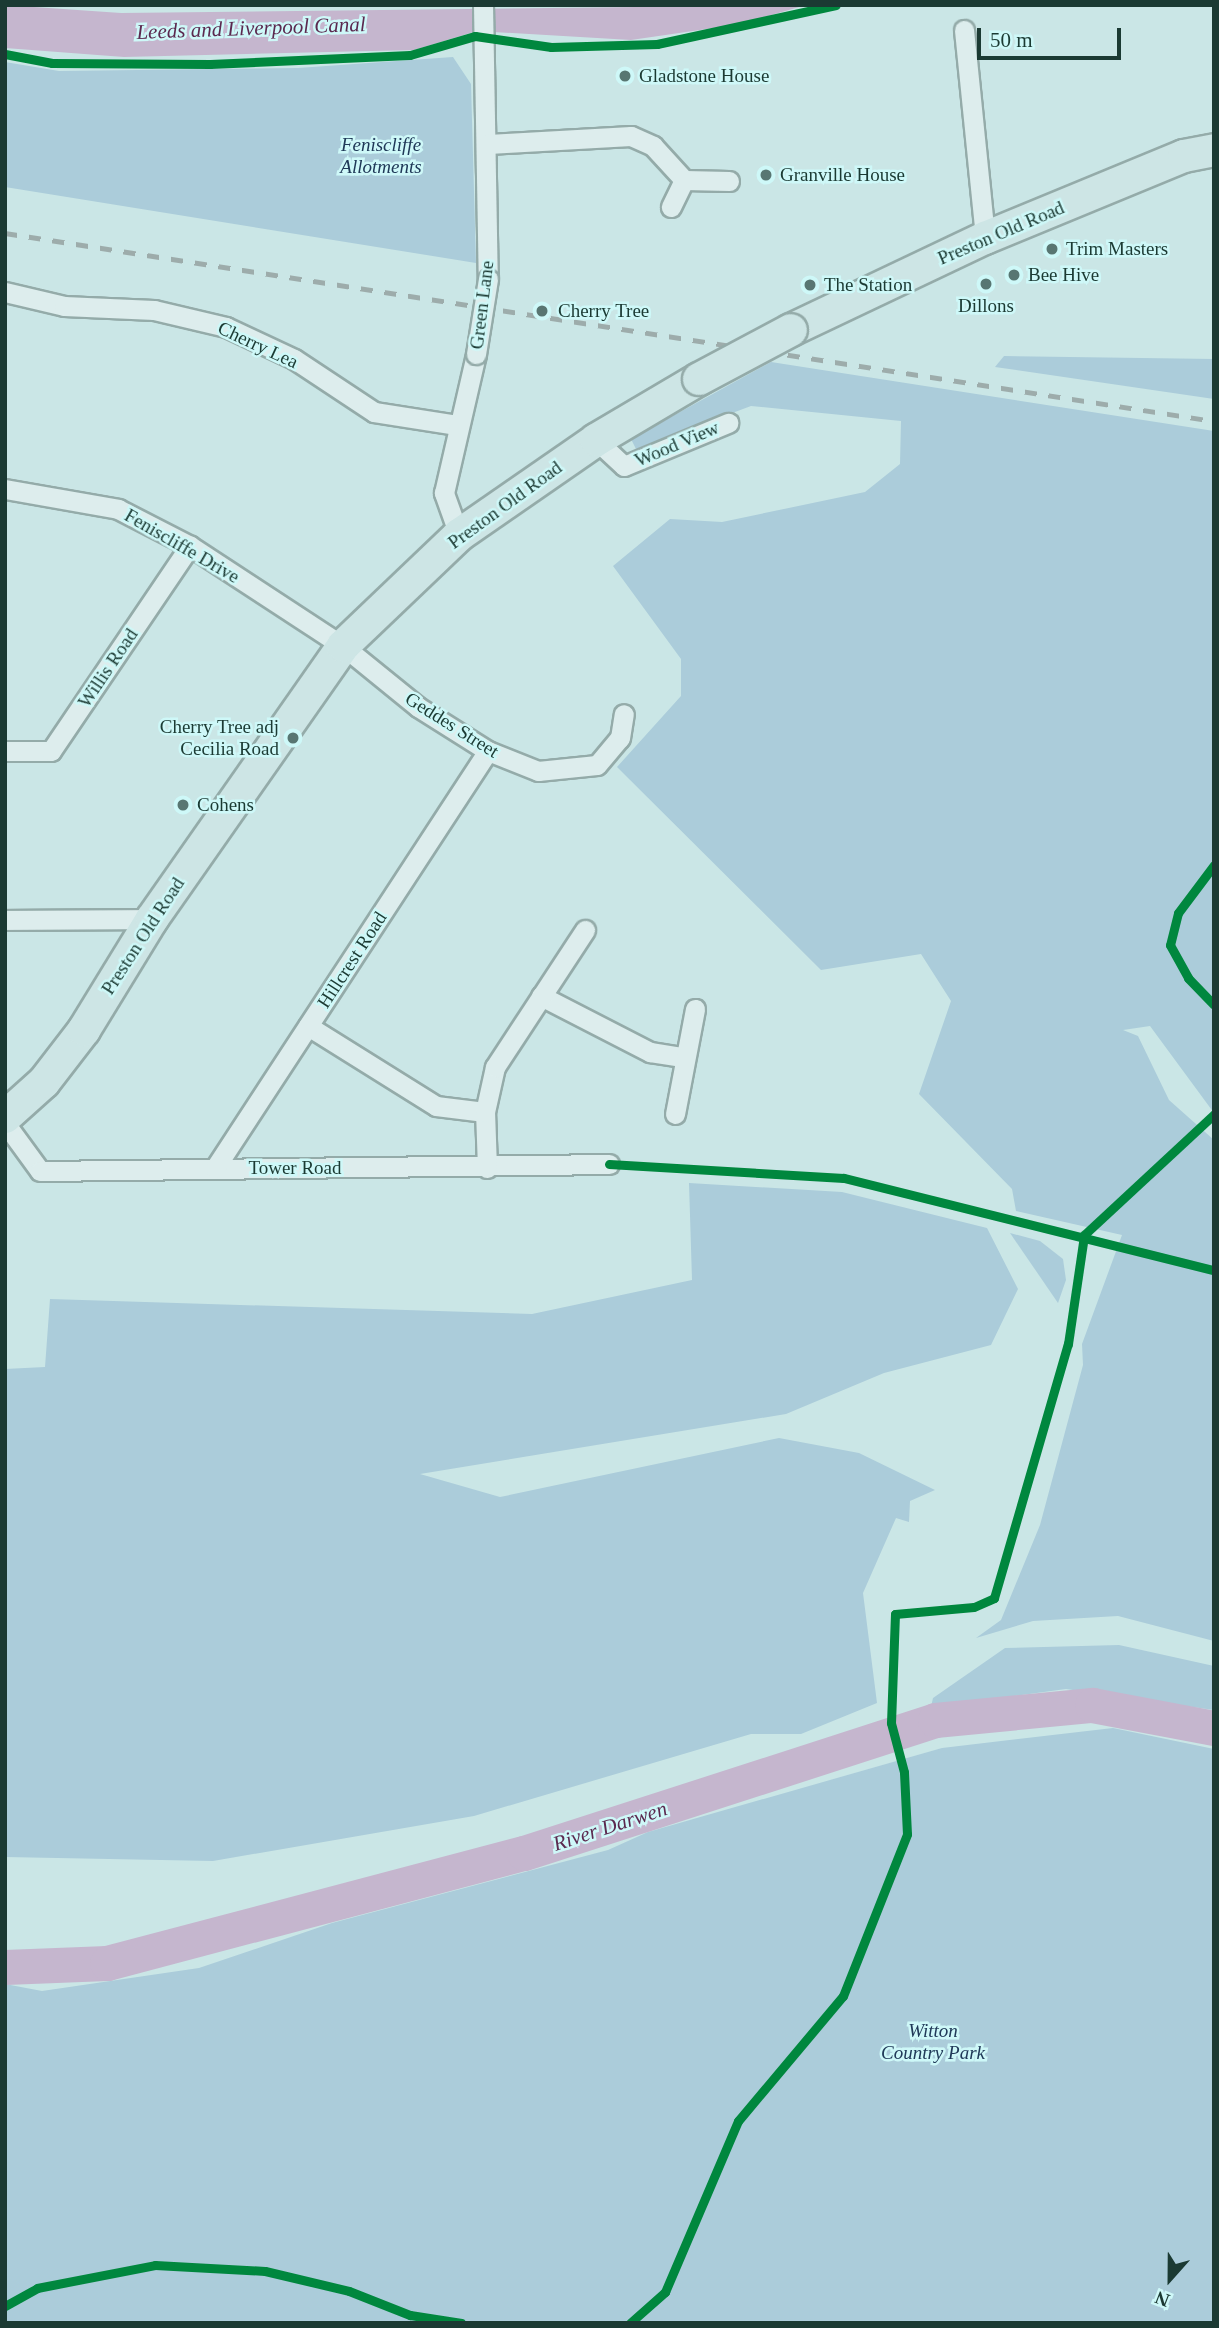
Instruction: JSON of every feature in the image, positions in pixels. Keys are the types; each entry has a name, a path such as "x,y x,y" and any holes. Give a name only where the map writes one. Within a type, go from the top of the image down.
{"main road":[{"name":"Preston Old Road","path":"5,1117 44,1082 84,1030 152,919 342,646 459,535 596,439 699,379 791,330 985,238 1184,156 1214,150"}],"street":[{"name":"Green Lane","path":"459,535 444,493 457,425 476,354 488,279 488,44 483,5"},
{"path":"964,30 985,238"},
{"path":"488,144 631,136 653,146 684,180 729,181"},
{"path":"671,207 684,180"},
{"name":"Cherry Lea","path":"5,292 64,306 154,310 226,327 294,359 374,412 457,425"},
{"name":"Wood View","path":"596,439 624,466 727,423"},
{"name":"Feniscliffe Drive","path":"5,489 118,509 190,546 342,646"},
{"name":"Willis Road","path":"5,751 51,751 190,546"},
{"name":"Geddes Street","path":"342,646 488,751 538,771 592,768 621,738 624,714"},
{"name":"Hillcrest Road","path":"215,1168 488,751"},
{"path":"5,920 152,919"},
{"path":"487,1168 485,1112 495,1067 584,930"},
{"path":"541,996 650,1052 683,1057"},
{"path":"675,1114 683,1057 695,1009"},
{"path":"308,1027 436,1106 485,1112"},
{"name":"Tower Road","path":"5,1123 40,1171 487,1168 609,1164"}],"green space":[{"name":"Feniscliffe Allotments","path":"453,57 471,84 476,263 5,187 5,62 59,71 298,68"},
{"path":"1004,356 1214,359 1214,399 995,367"},
{"path":"771,362 1214,431 1214,1113 1150,1026 1123,1030 1138,1036 1169,1100 1214,1140 1214,1641 1118,1616 1033,1621 976,1638 1001,1620 1040,1525 1083,1365 1082,1344 1122,1235 1016,1211 1012,1189 919,1094 951,1001 921,954 821,970 617,767 681,696 681,659 613,566 670,519 722,522 865,492 900,464 901,421 751,406 636,449 631,439"},
{"path":"689,1183 842,1192 987,1228 1018,1289 991,1345 884,1373 786,1414 420,1474 500,1497 779,1438 859,1453 935,1490 910,1501 909,1522 896,1518 863,1593 877,1703 801,1734 751,1734 474,1816 213,1861 5,1857 5,1369 45,1367 50,1299 532,1314 692,1280"},
{"path":"1010,1233 1040,1241 1063,1259 1066,1280 1058,1303"},
{"path":"1119,1645 1214,1666 1214,1710 1066,1689 931,1707 933,1698 1005,1648"},
{"name":"Witton Country Park","path":"1113,1728 1214,1749 1214,2323 5,2323 5,1984 42,1991 199,1968 332,1923 608,1850 648,1832 942,1748"}],"water":[{"name":"Leeds and Liverpool Canal","path":"5,5 121,13 806,5 741,24 631,40 477,31 414,50 124,57 5,48"}],"waterway":[{"name":"River Darwen","path":"5,1967 107,1963 524,1853 935,1720 1092,1705 1214,1728"}],"railway":[{"path":"5,233 1214,421"}],"cycle path":[{"path":"5,54 52,63 210,64 410,55 475,36 551,47 657,44 836,5"},
{"path":"1214,865 1178,913 1170,945 1188,978 1214,1005"},
{"path":"630,2323 665,2292 738,2121 843,1996 907,1834 904,1772 891,1723 895,1614 974,1607 994,1598 1068,1344 1084,1235 1214,1114"},
{"path":"609,1164 844,1178 1214,1270"},
{"path":"5,2306 37,2288 155,2265 265,2271 349,2291 410,2315 461,2323"}],"place":[{"name":"Gladstone House","path":"625,76"},
{"name":"Granville House","path":"766,175"},
{"name":"Trim Masters","path":"1052,249"},
{"name":"Bee Hive","path":"1014,275"},
{"name":"Dillons","path":"986,284"},
{"name":"The Station","path":"810,285"},
{"name":"Cherry Tree","path":"542,311"},
{"name":"Cherry Tree adj Cecilia Road","path":"293,738"},
{"name":"Cohens","path":"183,805"}]}
